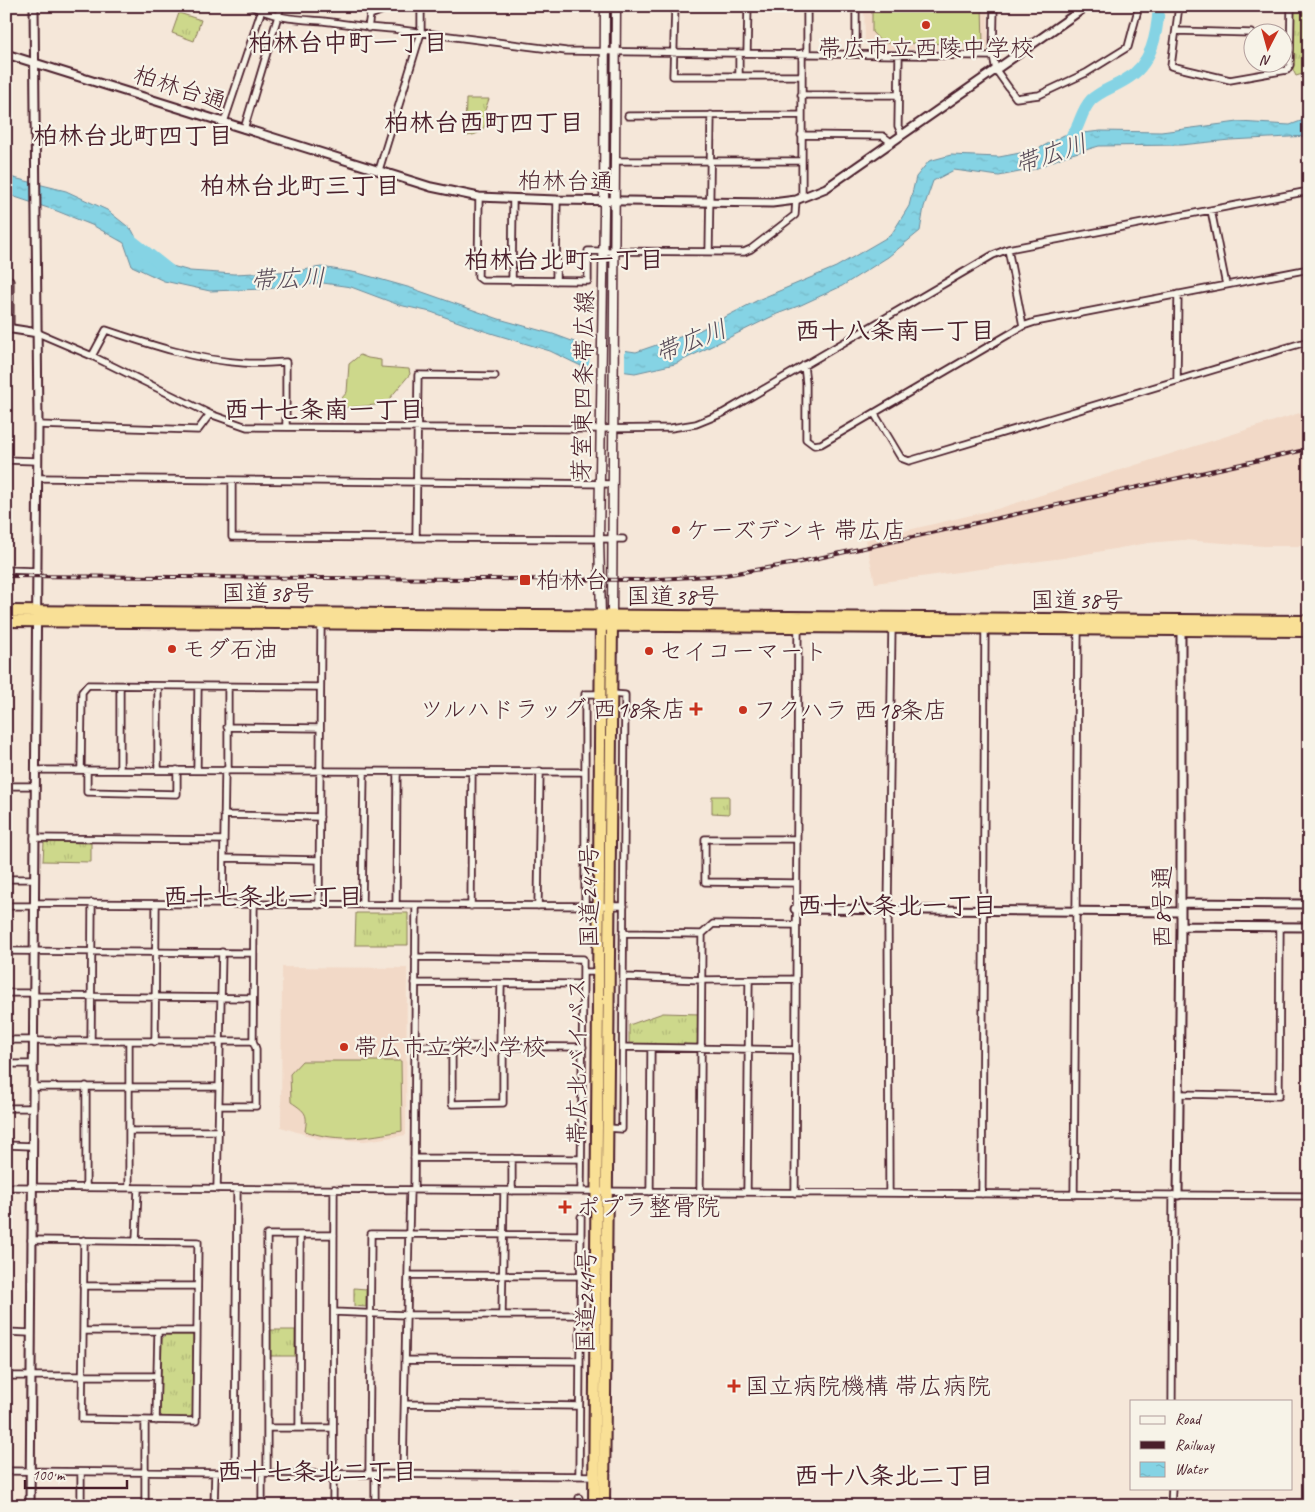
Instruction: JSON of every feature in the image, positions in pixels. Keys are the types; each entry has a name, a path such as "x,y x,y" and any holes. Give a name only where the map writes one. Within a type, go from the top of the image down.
{"highway":[{"name":"国道38号","path":"6,612 36,617"},
{"name":"国道38号","path":"6,621 36,617 1078,624 1181,625 1309,631"},
{"name":"帯広北バイパス","path":"599,1476 595,1251 600,621"},
{"name":"国道241号","path":"603,1506 599,1476 608,1128 612,621"},
{"name":"国道38号","path":"1181,625 1309,621"}],"main road":[{"name":"芽室東四条帯広線","path":"600,621 604,251 604,6"},
{"name":"芽室東四条帯広線","path":"612,621 616,6"}],"street":[{"path":"30,1506 38,425 34,6"},
{"path":"251,6 290,19 421,32 566,51 993,56"},
{"path":"244,129 281,6"},
{"path":"368,28 370,15 392,6"},
{"path":"379,170 421,32 421,6"},
{"path":"675,6 673,76 802,76"},
{"path":"748,6 748,53"},
{"path":"479,197 478,277 482,280 588,281 588,251 744,252 751,249 795,215 799,198 802,76 807,6"},
{"path":"856,6 856,54"},
{"path":"1000,6 994,8 993,56 996,70 1016,98 1039,95 1086,73 1128,47 1139,6"},
{"name":"柏林台通","path":"6,54 431,186 479,197 557,200 772,202 799,198 826,188 1087,6"},
{"path":"1178,6 1171,66 1230,80 1276,72"},
{"path":"1291,6 1291,22"},
{"path":"224,122 262,9"},
{"path":"1176,31 1242,33"},
{"path":"739,53 739,76"},
{"path":"898,55 898,126 902,135"},
{"path":"802,95 898,95"},
{"path":"710,252 711,115"},
{"path":"628,116 801,115"},
{"path":"802,135 883,136 892,143"},
{"path":"615,161 801,161"},
{"path":"6,280 10,280 8,328 38,333 92,356 210,414 247,427 671,428 696,424 723,412 993,255 1008,249 1309,191"},
{"path":"512,281 513,198"},
{"path":"556,281 557,200"},
{"path":"1211,210 1226,284"},
{"path":"1008,249 1024,326"},
{"path":"804,365 806,382 806,439 814,445 821,444 1024,326 1035,322 1309,269"},
{"path":"1177,380 1178,294"},
{"path":"92,356 106,330 166,350 193,356 243,363 286,362 286,427"},
{"path":"874,413 901,458 909,461 1309,341"},
{"path":"416,538 418,375 495,376"},
{"path":"38,425 198,430 210,414"},
{"path":"6,460 37,461"},
{"path":"37,478 613,484"},
{"path":"232,480 232,537 623,539"},
{"path":"6,570 37,570"},
{"path":"319,905 321,619"},
{"path":"795,1192 798,622"},
{"path":"889,1193 888,909 892,623"},
{"path":"982,1194 985,624"},
{"path":"1074,1194 1078,624"},
{"name":"西8号通","path":"1176,1195 1181,926 1181,625"},
{"path":"178,770 177,794 87,792 84,770 82,692 88,685 320,687"},
{"path":"120,686 120,770"},
{"path":"158,686 158,770"},
{"path":"197,770 198,687"},
{"path":"223,904 228,687"},
{"path":"585,906 585,694 600,694"},
{"path":"608,1128 622,1129 624,977 625,695 611,694"},
{"path":"227,727 320,728"},
{"path":"35,770 584,772"},
{"path":"538,906 540,771"},
{"path":"362,905 364,772"},
{"path":"396,905 397,772"},
{"path":"471,906 472,772"},
{"path":"6,786 34,786"},
{"path":"224,815 320,817"},
{"path":"34,838 224,840"},
{"path":"796,839 705,839 705,882 796,883"},
{"path":"224,858 319,860"},
{"path":"6,879 34,879"},
{"path":"1181,903 1309,904"},
{"path":"6,906 34,904 223,904 624,906"},
{"path":"91,1041 92,904"},
{"path":"155,1042 156,904"},
{"path":"219,1106 256,1106 256,1049 253,1041 254,905"},
{"path":"403,1474 409,1234 414,1158 416,905"},
{"path":"796,909 1181,912"},
{"path":"623,933 702,934 713,924 795,925"},
{"path":"1181,926 1309,927"},
{"path":"1179,1094 1279,1096 1280,926"},
{"path":"700,1192 702,934"},
{"path":"6,951 254,953"},
{"path":"217,1189 222,952"},
{"path":"415,957 583,959 581,1191"},
{"path":"583,972 597,972"},
{"path":"624,977 703,980 795,979"},
{"path":"747,1192 749,980"},
{"path":"415,984 583,984"},
{"path":"452,1047 452,1104 503,1103 501,984"},
{"path":"6,993 91,997 253,998"},
{"path":"6,1040 129,1042 253,1041"},
{"path":"129,1042 130,1188"},
{"path":"415,1046 583,1047"},
{"path":"623,1047 795,1050"},
{"path":"650,1192 651,1048"},
{"path":"6,1064 32,1064"},
{"path":"86,1086 86,1188"},
{"path":"32,1087 219,1087"},
{"path":"6,1108 32,1108"},
{"path":"130,1131 218,1131"},
{"path":"6,1146 32,1146"},
{"path":"414,1158 581,1160"},
{"path":"512,1158 512,1191"},
{"path":"6,1187 1309,1196"},
{"path":"136,1241 138,1188"},
{"path":"235,1473 237,1189"},
{"path":"333,1506 334,1189"},
{"path":"502,1315 504,1191"},
{"path":"1172,1400 1176,1195"},
{"path":"579,1476 581,1217"},
{"path":"375,1506 372,1474 371,1234 581,1234"},
{"path":"262,1506 267,1428 267,1235 334,1235"},
{"path":"299,1428 300,1235"},
{"path":"31,1240 84,1240 198,1242 196,1421 156,1422 82,1419 84,1240"},
{"path":"581,1252 595,1251"},
{"path":"408,1275 581,1276"},
{"path":"83,1286 197,1286"},
{"path":"334,1312 407,1315 581,1315"},
{"path":"83,1331 197,1331"},
{"path":"6,1332 30,1332"},
{"path":"156,1422 158,1332"},
{"path":"405,1360 580,1361"},
{"path":"6,1376 157,1376"},
{"path":"405,1404 579,1406"},
{"path":"145,1421 145,1506"},
{"path":"267,1428 333,1428"},
{"path":"6,1471 599,1476"},
{"path":"81,1472 81,1506"},
{"path":"214,1506 215,1473"},
{"path":"1171,1506 1172,1490"},
{"path":"578,1506 579,1498"}],"shaded area":[{"name":"帯広市立西陵中学校","path":"864,6 988,6 988,50 872,49 865,43"},
{"path":"1309,410 1309,546 1264,546 1183,540 1148,543 1063,558 875,583 866,540 997,509"},
{"name":"帯広市立栄小学校","path":"282,967 407,968 406,1135 365,1141 319,1139 281,1127"}],"green space":[{"name":"帯広市立西陵中学校","path":"872,6 982,6 983,44 882,43 872,32"},
{"path":"1294,6 1309,6 1309,72 1296,76 1293,70"},
{"path":"179,13 201,20 194,41 172,33"},
{"path":"466,99 489,99 484,113 488,119 484,127 477,134 465,136"},
{"path":"360,355 381,360 381,367 409,369 410,374 385,404 344,408 342,398 347,392 349,364"},
{"path":"712,796 729,796 729,814 712,813"},
{"path":"44,842 91,843 91,862 43,861"},
{"path":"356,913 408,913 408,945 355,945"},
{"path":"663,1013 699,1014 698,1046 629,1044 629,1025"},
{"path":"302,1061 401,1061 402,1131 365,1137 342,1138 318,1135 305,1131 305,1114 291,1102 290,1074"},
{"path":"354,1288 366,1289 366,1307 354,1306"},
{"path":"270,1330 295,1330 295,1356 270,1356"},
{"path":"165,1335 193,1335 193,1414 188,1419 164,1418 160,1414 162,1339"}],"water":[{"path":"1309,118 1309,136 1230,140 1181,145 1099,146 1065,156 1035,169 999,176 954,170 933,181 924,207 920,231 888,257 842,286 777,314 675,364 635,373 581,366 550,351 481,330 431,312 399,305 351,287 323,283 265,289 210,291 164,281 132,266 124,243 94,226 6,194 6,176 66,191 107,210 132,230 147,259 190,271 234,274 298,271 321,267 358,273 411,288 499,319 553,334 580,344 636,352 700,330 760,299 836,267 891,235 909,206 916,177 929,161 951,155 999,157 1036,150 1064,135 1101,131 1161,132 1238,122 1290,125"}],"pier":[{"path":"590,343 625,348 625,374 589,370"}],"waterway":[{"path":"1063,145 1073,134 1091,100 1134,74 1147,58 1157,28 1159,6"},
{"name":"帯広川","path":"127,237 170,271"}],"railway":[{"path":"6,576 642,580 725,575 796,563 1309,449"}],"place":[{"name":"帯広市立西陵中学校","path":"926,25"},
{"name":"ケーズデンキ 帯広店","path":"676,530"},
{"name":"柏林台","path":"525,580"},
{"name":"モダ石油","path":"172,649"},
{"name":"セイコーマート","path":"649,651"},
{"name":"ツルハドラッグ 西18条店","path":"696,709"},
{"name":"フクハラ 西18条店","path":"743,710"},
{"name":"帯広市立栄小学校","path":"344,1047"},
{"name":"ポプラ整骨院","path":"565,1207"},
{"name":"国立病院機構 帯広病院","path":"734,1386"}],"district":[{"name":"柏林台中町一丁目","path":"348,43"},
{"name":"柏林台西町四丁目","path":"484,123"},
{"name":"柏林台北町四丁目","path":"133,136"},
{"name":"柏林台北町三丁目","path":"300,186"},
{"name":"柏林台北町一丁目","path":"564,260"},
{"name":"西十八条南一丁目","path":"895,331"},
{"name":"西十七条南一丁目","path":"324,410"},
{"name":"西十七条北一丁目","path":"263,897"},
{"name":"西十八条北一丁目","path":"897,906"},
{"name":"西十七条北二丁目","path":"317,1472"},
{"name":"西十八条北二丁目","path":"894,1476"}]}
